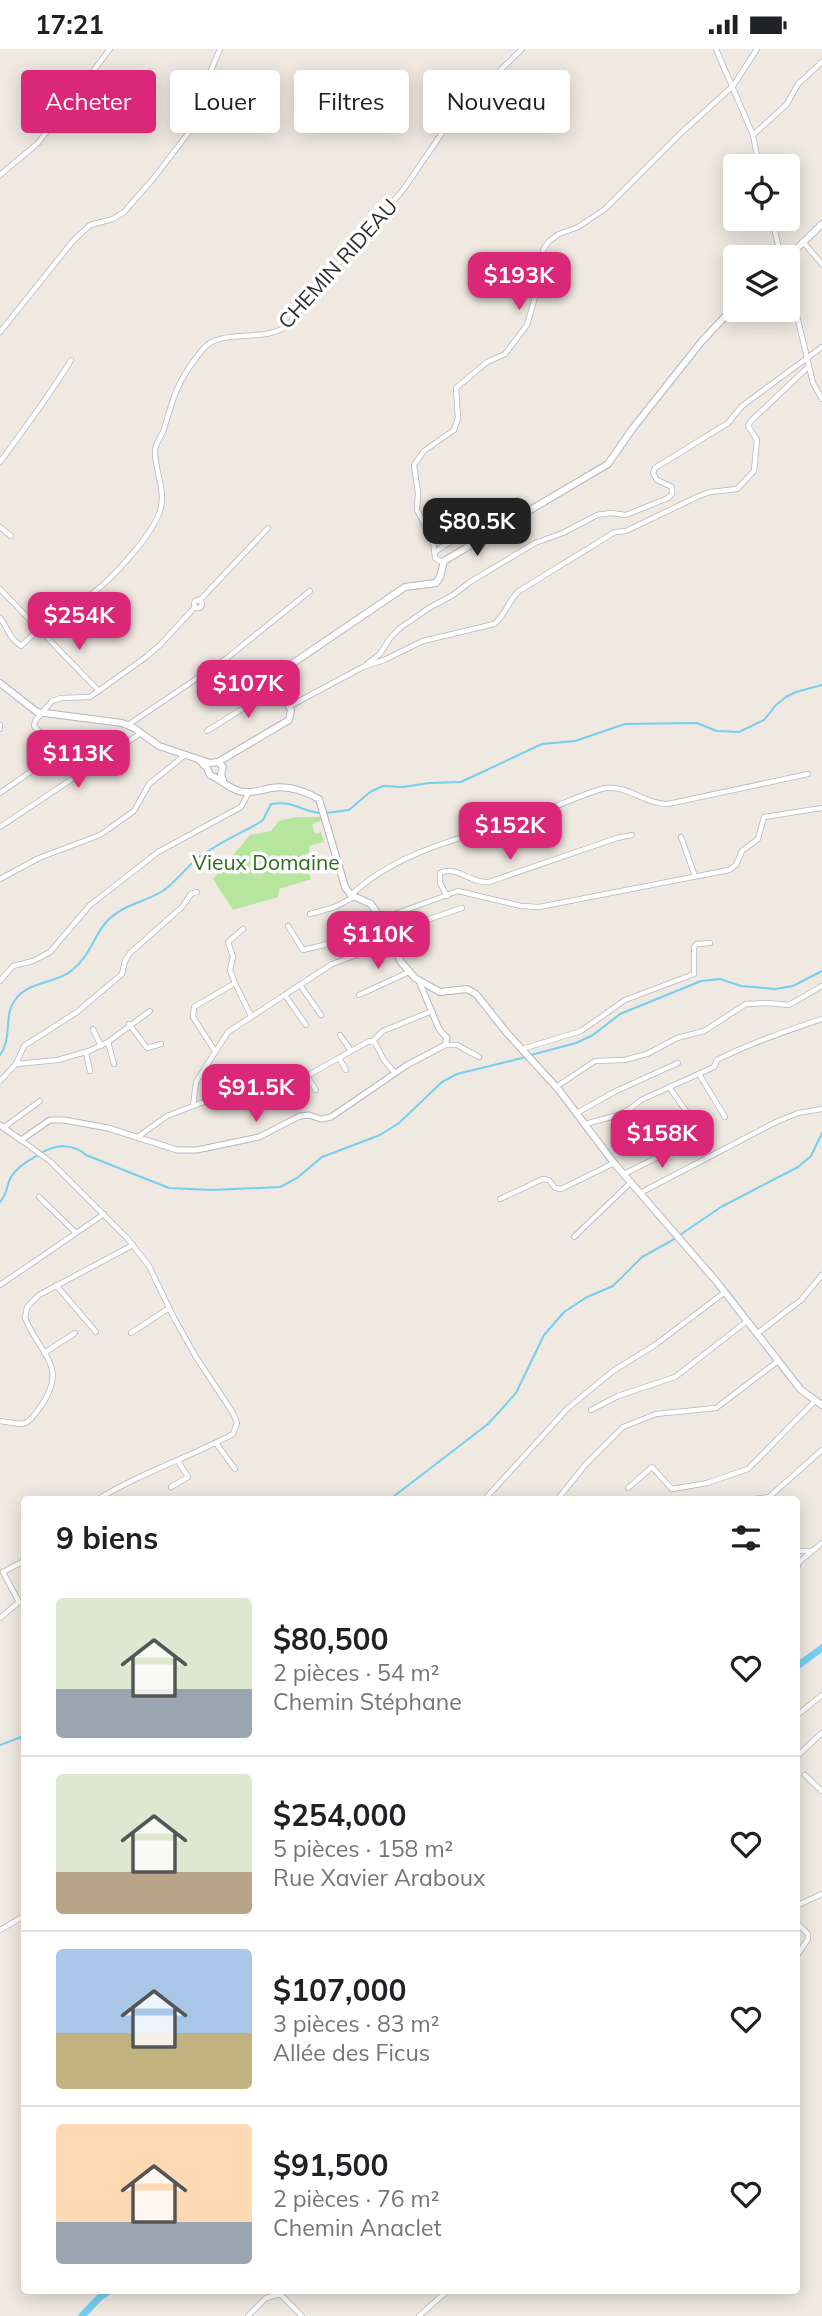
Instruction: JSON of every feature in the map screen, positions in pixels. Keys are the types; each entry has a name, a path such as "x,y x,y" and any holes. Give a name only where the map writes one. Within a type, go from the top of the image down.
{"main road":[{"path":"800,245 822,224"},
{"path":"0,684 41,713 128,725 159,746 208,765 222,762 284,725 291,717 290,706 274,682 277,674 405,587 436,583 443,563 608,464 633,428 723,319"},
{"path":"220,777 222,762"},
{"path":"208,765 210,775 220,777 233,790 248,792 290,787 319,799 345,887 353,896 371,904 409,972 419,981 440,992 471,990 556,1087 614,1163 725,1292 801,1390 819,1403"}],"street":[{"path":"0,175 38,143 110,49"},
{"path":"0,332 73,241 90,225 117,217 153,179 220,92 212,70 220,49"},
{"name":"CHEMIN RIDEAU","path":"40,630 56,615 95,591 147,537 160,510 162,490 155,446 164,431 177,386 203,349 219,339 271,334 288,325 403,190 454,114 522,49"},
{"path":"716,49 752,135 756,154"},
{"path":"443,563 435,558 436,551 429,529 417,510 418,493 414,465 424,451 454,430 458,418 455,391 458,385 487,362 505,354 527,325 539,283 545,246 553,238 578,227 605,209 681,133 733,86 757,49"},
{"path":"752,135 786,104 798,84 822,62"},
{"path":"803,242 822,264"},
{"path":"798,322 815,390 822,399"},
{"path":"363,667 423,641 494,624 519,591 615,532 626,531 710,492 737,489 754,471 756,463 757,440 748,426 822,347"},
{"path":"0,462 71,360"},
{"path":"290,706 363,667 380,654 394,633 535,543 564,533 603,513 626,515 665,499 672,494 672,487 657,480 653,473 655,468 727,423 742,406 808,363"},
{"path":"665,499 670,509"},
{"path":"436,551 517,500"},
{"path":"0,527 11,536"},
{"path":"0,793 56,754 54,747 34,726 49,703 56,699 85,699 160,645 195,607 201,607 202,603 199,601 268,528"},
{"path":"0,589 99,691"},
{"path":"128,725 227,658 310,591"},
{"path":"0,618 6,625 8,635 21,646 40,630"},
{"path":"207,731 276,688"},
{"path":"0,827 141,733"},
{"path":"0,879 39,858 100,835 134,811 149,784 185,755"},
{"path":"310,914 335,907 353,896 380,871 428,848 532,815 605,787 615,787 652,802 667,804 808,774"},
{"path":"0,981 13,966 33,961 50,952 90,905 158,852 241,807 248,792"},
{"path":"288,926 303,950 332,943 363,918 382,920 462,891 486,899 539,907 733,868 742,851 758,839 764,817 822,808"},
{"path":"447,896 439,879 440,873 446,870 456,871 478,882 489,882 632,835"},
{"path":"681,837 695,876"},
{"path":"0,1081 16,1064 24,1047 77,1012 122,974 130,953 182,907 191,894 197,892"},
{"path":"388,933 462,908"},
{"path":"243,929 228,942 233,957 230,970 251,1017"},
{"path":"193,1106 196,1082 228,1032 332,964 392,942"},
{"path":"522,1050 581,1031 625,1000 694,974 694,947 697,944 710,943"},
{"path":"359,995 409,972"},
{"path":"419,981 439,1029 447,1038 445,1045"},
{"path":"216,1052 193,1017 193,1010 205,999 235,983"},
{"path":"300,985 321,1015"},
{"path":"556,1087 595,1061 624,1060 647,1054 677,1038 704,1031 746,1004 789,1005 822,986"},
{"path":"285,995 306,1025"},
{"path":"16,1064 58,1060 86,1053 108,1042 150,1010"},
{"path":"139,1136 167,1116 235,1091 267,1095 282,1090 366,1042 373,1041 383,1031 432,1011"},
{"path":"584,1124 615,1117 641,1100 714,1067 717,1060 730,1053 822,1019"},
{"path":"129,1024 147,1048 161,1044"},
{"path":"93,1029 101,1046"},
{"path":"340,1035 351,1051"},
{"path":"373,1041 395,1073"},
{"path":"108,1042 114,1064"},
{"path":"21,1140 46,1122 55,1119 108,1128 186,1151 248,1140 300,1116 309,1115 321,1119 331,1117 395,1073 445,1045 457,1045 479,1057"},
{"path":"86,1053 90,1071"},
{"path":"339,1058 346,1070"},
{"path":"577,1113 614,1092 678,1063"},
{"path":"295,1068 316,1090"},
{"path":"699,1073 725,1117"},
{"path":"277,1079 285,1105"},
{"path":"669,1087 691,1118"},
{"path":"40,1101 2,1129 42,1154 133,1245 149,1266 196,1357 237,1423 233,1434 178,1461 125,1482 103,1496"},
{"path":"640,1193 776,1122 799,1113 822,1109"},
{"path":"624,1174 688,1142"},
{"path":"500,1199 543,1179 561,1189 614,1163"},
{"path":"574,1237 631,1182"},
{"path":"39,1197 76,1233"},
{"path":"0,1285 104,1214"},
{"path":"0,1421 16,1426 26,1423 52,1391 53,1369 28,1324 25,1312 30,1303 56,1285 133,1245"},
{"path":"758,1333 801,1300 822,1275"},
{"path":"56,1285 96,1332"},
{"path":"488,1496 568,1408 613,1371 655,1345 725,1292"},
{"path":"131,1333 169,1308"},
{"path":"591,1410 618,1396 675,1377 748,1321"},
{"path":"44,1353 75,1333"},
{"path":"560,1496 623,1427 656,1414 716,1408 779,1361"},
{"path":"628,1488 652,1467 672,1489 707,1483 748,1469 819,1403"},
{"path":"216,1443 236,1469"},
{"path":"770,1496 822,1450"},
{"path":"171,1487 191,1477 178,1461"},
{"path":"800,1561 822,1543"},
{"path":"800,1551 812,1551"},
{"path":"0,1618 19,1602 2,1572 21,1562"},
{"path":"800,1713 822,1695"},
{"path":"800,1753 822,1733"},
{"path":"805,1775 822,1791"},
{"path":"800,1904 822,1894"},
{"path":"0,1930 21,1918"},
{"path":"800,1926 808,1934 808,1939 800,1951"},
{"path":"248,2316 265,2298 280,2294 302,2316"},
{"path":"419,2316 444,2294"}],"green space":[{"name":"Vieux Domaine","path":"295,817 320,817 321,821 312,824 315,834 321,832 324,842 309,846 310,852 303,856 311,879 279,889 278,897 233,910 213,879 250,835 271,831 279,821"}],"waterway":[{"path":"326,813 349,810 370,792 383,786 461,782 542,744 575,741 625,724 697,723 717,731 739,732 764,720 786,697 822,685"},
{"path":"0,1055 6,1041 9,1013 15,1000 27,989 65,975 78,965 104,925 115,914 166,889 204,854 263,820 271,804 285,803 320,813"},
{"path":"531,1055 576,1043 593,1035 620,1014 701,981 720,979 741,986 775,989 793,986 822,971"},
{"path":"43,1152 71,1147 169,1188 212,1190 280,1187 297,1178 322,1157 380,1135 399,1123 442,1082 457,1074 526,1057"},
{"path":"394,1496 488,1424 516,1393 544,1335 564,1312 587,1297 613,1286 642,1257 721,1207 798,1167 811,1156 822,1133"},
{"path":"0,1202 13,1173 38,1155"},
{"path":"800,1664 822,1648"},
{"path":"0,1745 21,1737"},
{"path":"82,2316 105,2294"}]}
